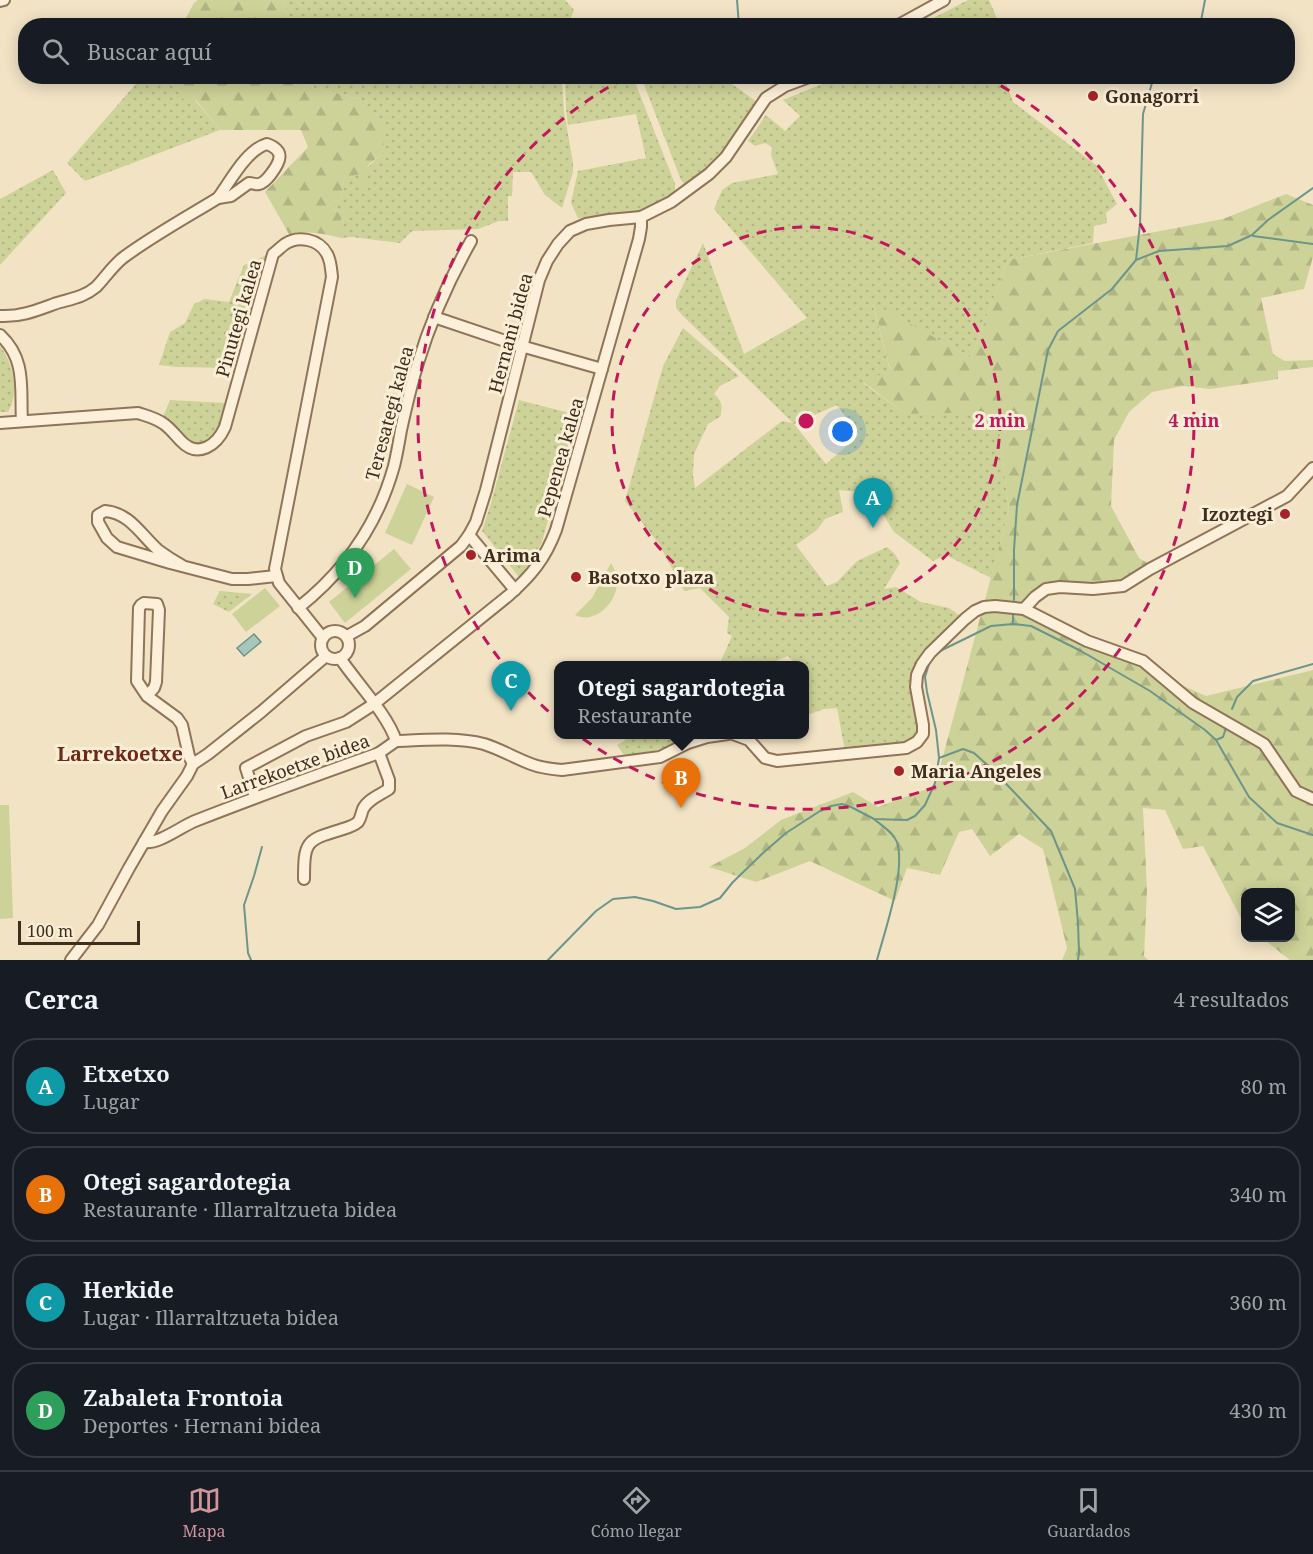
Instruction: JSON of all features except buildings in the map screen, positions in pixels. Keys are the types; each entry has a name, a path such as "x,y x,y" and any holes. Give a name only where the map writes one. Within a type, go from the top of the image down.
{"street":[{"path":"911,18 944,0"},
{"name":"Hernani bidea","path":"323,638 328,633 336,631 347,636 365,626 449,556 469,535 476,522 486,490 540,280 547,261 558,244 570,231 586,224 641,217 671,202 709,174 726,157 766,98 790,84"},
{"path":"0,315 9,316 38,311 84,296 121,258 218,198 231,196 249,183 259,184 268,178 279,163 278,150 267,144 256,150 243,162 218,198"},
{"name":"Pepenea kalea","path":"255,797 246,768 306,736 346,722 374,704 515,590 535,570 550,544 558,523 639,239 641,217"},
{"name":"Pinutegi kalea","path":"0,423 138,413 164,423 182,443 192,448 210,447 221,436 225,427 273,254 286,243 297,239 308,240 320,245 327,254 332,277 276,566 276,576"},
{"name":"Teresategi kalea","path":"298,608 326,584 342,566 373,522 395,464 410,392 434,317 471,241"},
{"path":"434,317 523,347 602,369"},
{"path":"0,335 11,348 21,371 22,421"},
{"path":"1024,609 1046,589 1060,587 1093,589 1123,586 1150,569 1287,496 1313,468"},
{"path":"183,566 170,559 148,540 139,528 122,515 105,511 98,514 98,522 107,538 117,547 163,561 232,579 276,576 279,583 323,638 321,648 326,656 336,659 344,656 350,644 347,636"},
{"path":"469,535 515,590"},
{"path":"140,554 146,549 148,540"},
{"path":"147,696 156,682 159,610 157,604 144,603 139,608 137,681 147,696 182,724 193,764"},
{"path":"746,739 765,758 777,762 906,748 923,734 916,687 917,675 930,653 975,611 995,606 1024,609 1086,641 1143,661 1193,703 1264,744 1296,791 1313,799"},
{"path":"71,960 98,925 162,811 193,764 261,712 326,656"},
{"name":"Larrekoetxe bidea","path":"144,842 155,841 187,824 255,797 379,753 396,741 394,733 340,658"},
{"path":"396,741 457,740 482,744 546,769 562,770 660,757 701,739"},
{"path":"304,879 304,858 310,842 357,824 369,801 389,789 389,780 379,753"}],"green space":[{"path":"198,0 283,0 288,18 186,18"},
{"path":"283,0 565,0 574,10 571,18 288,18"},
{"path":"968,0 989,0 997,18 933,18"},
{"path":"136,84 172,84 187,103 195,100 220,130 85,181 67,163"},
{"path":"172,84 304,84 360,99 365,110 377,115 385,131 382,154 368,165 368,185 360,184 360,174 344,179 341,199 329,204 336,212 345,209 350,214 341,219 341,238 308,232 289,234 265,192 308,147 301,130 220,130 196,100 187,104"},
{"path":"562,84 573,172 562,208 545,195 531,172 513,172 512,196 508,196 508,221 499,221 478,229 412,231 400,243 352,237 341,238 341,219 349,214 336,212 329,204 341,199 344,179 360,174 382,154 360,99 303,85"},
{"path":"565,84 636,84 675,184 675,191 666,199 643,210 578,218 571,203 578,171 646,158 636,114 568,125"},
{"path":"644,84 732,84 757,102 723,156 686,186 681,180"},
{"path":"822,84 1007,84 1013,102 1096,165 1117,204 1106,213 1107,223 1094,226 1093,243 1008,260 971,358 873,304 890,371 863,383 906,414 997,411 1009,510 991,578 946,555 933,561 894,532 870,493 839,490 843,512 825,519 817,530 796,545 827,586 837,582 857,561 887,547 900,563 884,589 896,587 921,602 949,608 965,619 922,664 919,729 915,738 909,743 845,751 837,708 824,709 809,714 809,661 793,661 788,656 776,661 721,661 732,636 727,633 729,617 700,588 684,591 659,544 625,501 663,366 683,328 739,376 720,386 714,394 720,401 721,413 720,417 708,424 694,454 695,488 782,421 793,423 682,315 676,308 676,300 703,243 744,354 807,318 714,209 722,190 732,183 778,174 771,155 772,147 765,143 755,146 748,141 766,115 785,131 800,116 783,100","holes":["837,405 859,435 826,464 794,424"]},
{"path":"53,170 66,193 0,265 0,199"},
{"path":"1286,194 1313,205 1313,257 1304,289 1261,298 1273,354 1285,361 1313,360 1313,367 1278,371 1278,379 1210,389 1183,386 1152,392 1129,412 1114,440 1111,506 1139,558 1151,565 1122,583 1045,583 1019,612 1206,696 1313,670 1313,960 1290,960 1267,942 1295,942 1295,888 1241,888 1241,918 1203,846 1183,849 1165,810 1143,808 1147,890 1144,956 1148,960 1062,960 1067,948 1043,849 1019,834 990,856 972,829 959,832 940,875 907,868 895,901 810,861 756,882 709,867 745,848 781,820 853,792 878,807 935,786 1009,510 997,412 906,414 863,382 890,370 873,303 971,358 1008,260 1223,219"},
{"path":"267,255 242,343 236,349 231,368 159,365 170,332 185,323 194,304 205,299 229,302 244,265"},
{"path":"0,346 5,353 13,378 14,396 8,412 0,412"},
{"path":"170,400 225,403 220,431 205,443 188,442 162,419"},
{"path":"519,400 577,415 542,542 534,558 519,577 482,531"},
{"path":"407,484 434,497 412,545 385,533"},
{"path":"394,549 411,569 345,623 329,602"},
{"path":"611,563 617,581 614,597 604,610 597,614 590,617 575,615 592,598"},
{"path":"265,588 280,606 246,632 232,614"},
{"path":"220,591 252,594 229,612 213,604"},
{"path":"627,739 680,739 676,744 626,758 617,745"},
{"path":"0,805 9,805 13,918 0,919"}],"water":[{"path":"254,634 261,642 244,656 237,648"}],"waterway":[{"path":"737,0 738,18"},
{"path":"1202,18 1205,0"},
{"path":"1136,260 1140,224 1143,114 1152,84"},
{"path":"1014,600 1017,505 1048,350 1058,331 1112,289 1136,260 1159,251 1228,246 1252,235 1268,220 1313,188"},
{"path":"1253,236 1313,244"},
{"path":"1013,615 1013,624"},
{"path":"938,652 991,626 1013,624 1031,626 1081,651 1150,691 1205,730 1216,740 1249,797 1277,823 1313,835"},
{"path":"548,960 596,911 613,899 635,897 676,909 700,907 720,898 733,882 786,833 831,806 842,804 874,819 907,820 915,816 925,805 935,783 939,758 936,730 925,677 934,656"},
{"path":"1232,709 1237,697 1253,681 1313,664"},
{"path":"1216,740 1223,737 1226,728"},
{"path":"939,758 963,749 974,753 1051,831 1075,889 1078,960"},
{"path":"874,819 895,838 899,854 897,884 877,960"},
{"path":"251,960 248,953 244,905 262,847"}],"place":[{"name":"Gonagorri","path":"1093,96"},
{"name":"Izoztegi","path":"1285,514"},
{"name":"Etxetxo","path":"873,528"},
{"name":"Arima","path":"471,555"},
{"name":"Basotxo plaza","path":"576,577"},
{"name":"Zabaleta Frontoia","path":"355,598"},
{"name":"Herkide","path":"511,711"},
{"name":"Maria Angeles","path":"899,771"},
{"name":"Otegi sagardotegia","path":"681,808"}],"district":[{"name":"Larrekoetxe","path":"120,753"}]}
